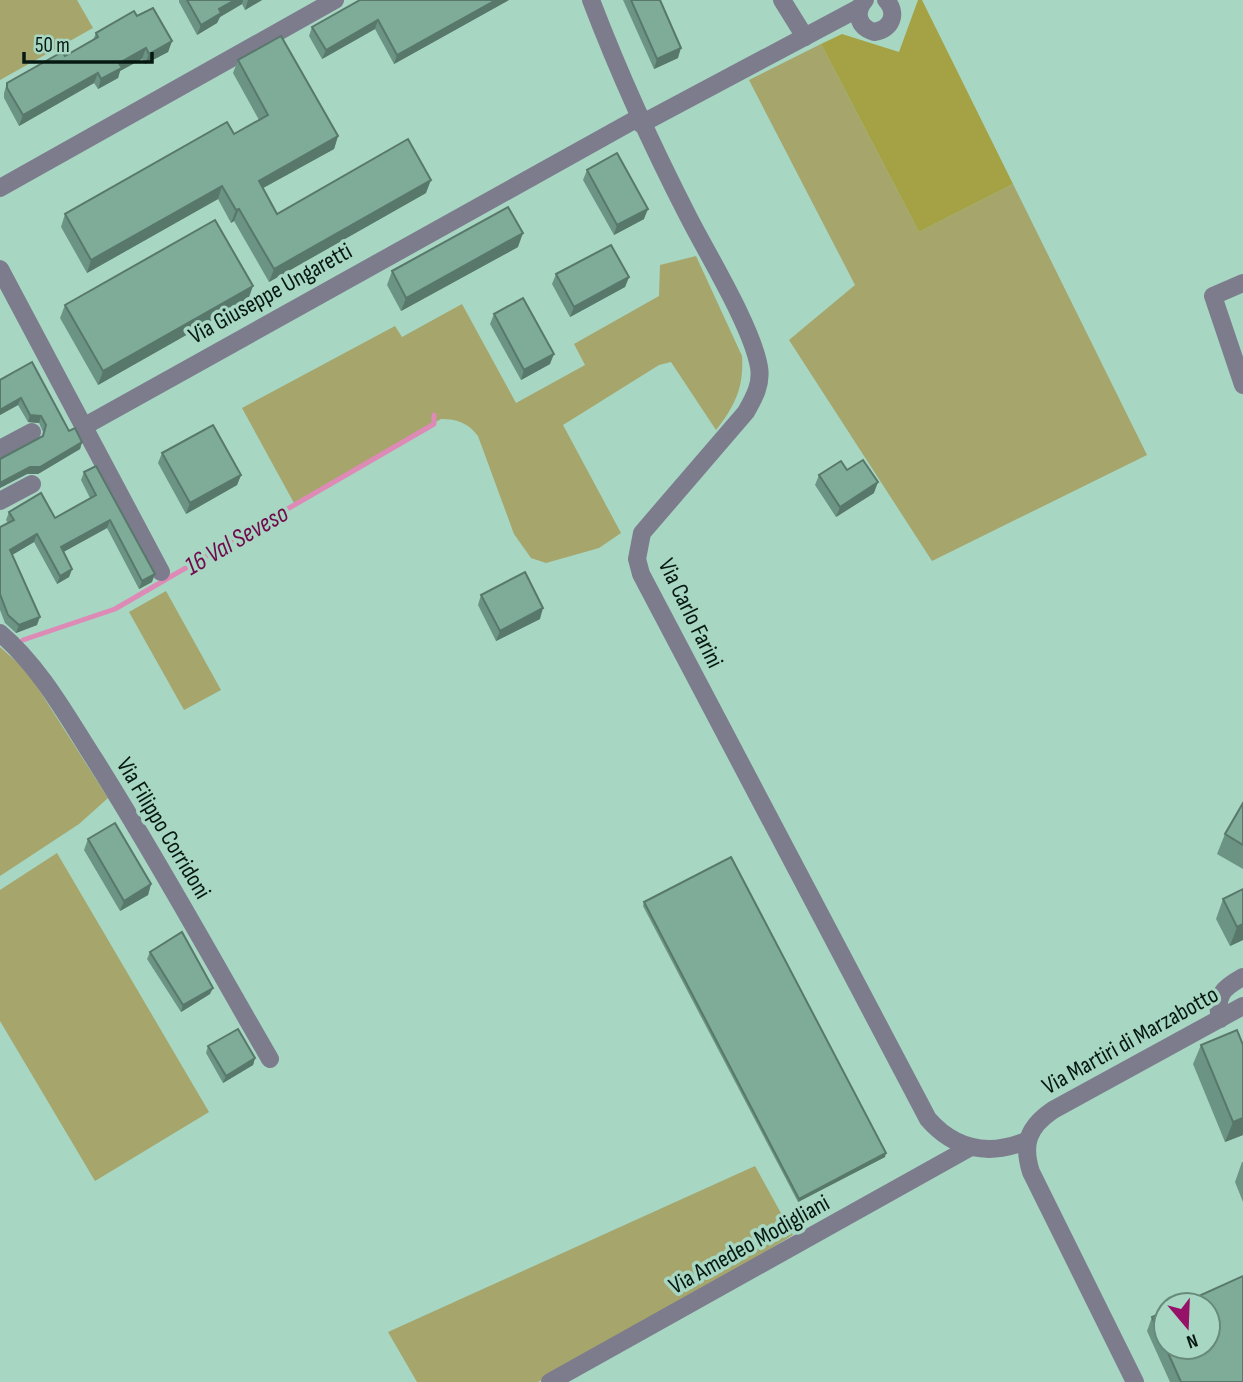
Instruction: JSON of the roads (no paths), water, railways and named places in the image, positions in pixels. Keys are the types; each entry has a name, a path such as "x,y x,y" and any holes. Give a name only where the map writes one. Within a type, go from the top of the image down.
{"street":[{"path":"0,188 335,0"},
{"name":"Via Carlo Farini","path":"591,0 640,121 728,293 752,343 760,369 757,389 746,412 642,533 637,559 640,574 920,1106 937,1129 957,1143 998,1150 1026,1141"},
{"path":"782,0 805,37"},
{"name":"Via Giuseppe Ungaretti","path":"824,27 863,27 874,32 890,25 893,13 886,0"},
{"path":"862,4 859,18 863,27"},
{"name":"Via Giuseppe Ungaretti","path":"83,427 640,121 824,27 862,4"},
{"path":"0,269 161,572"},
{"path":"1243,283 1213,296 1243,385"},
{"path":"0,449 32,432"},
{"path":"0,501 32,484"},
{"name":"Via Filippo Corridoni","path":"0,633 26,655 88,748 270,1059"},
{"path":"1220,1019 1217,1006 1220,993 1243,977"},
{"name":"Via Martiri di Marzabotto","path":"1026,1141 1032,1127 1053,1110 1243,1006"},
{"path":"1026,1141 1031,1172 1135,1382"},
{"name":"Via Amedeo Modigliani","path":"550,1382 971,1147"}],"waterway":[{"name":"16 Val Seveso","path":"23,640 115,609 434,424 434,415"}]}
